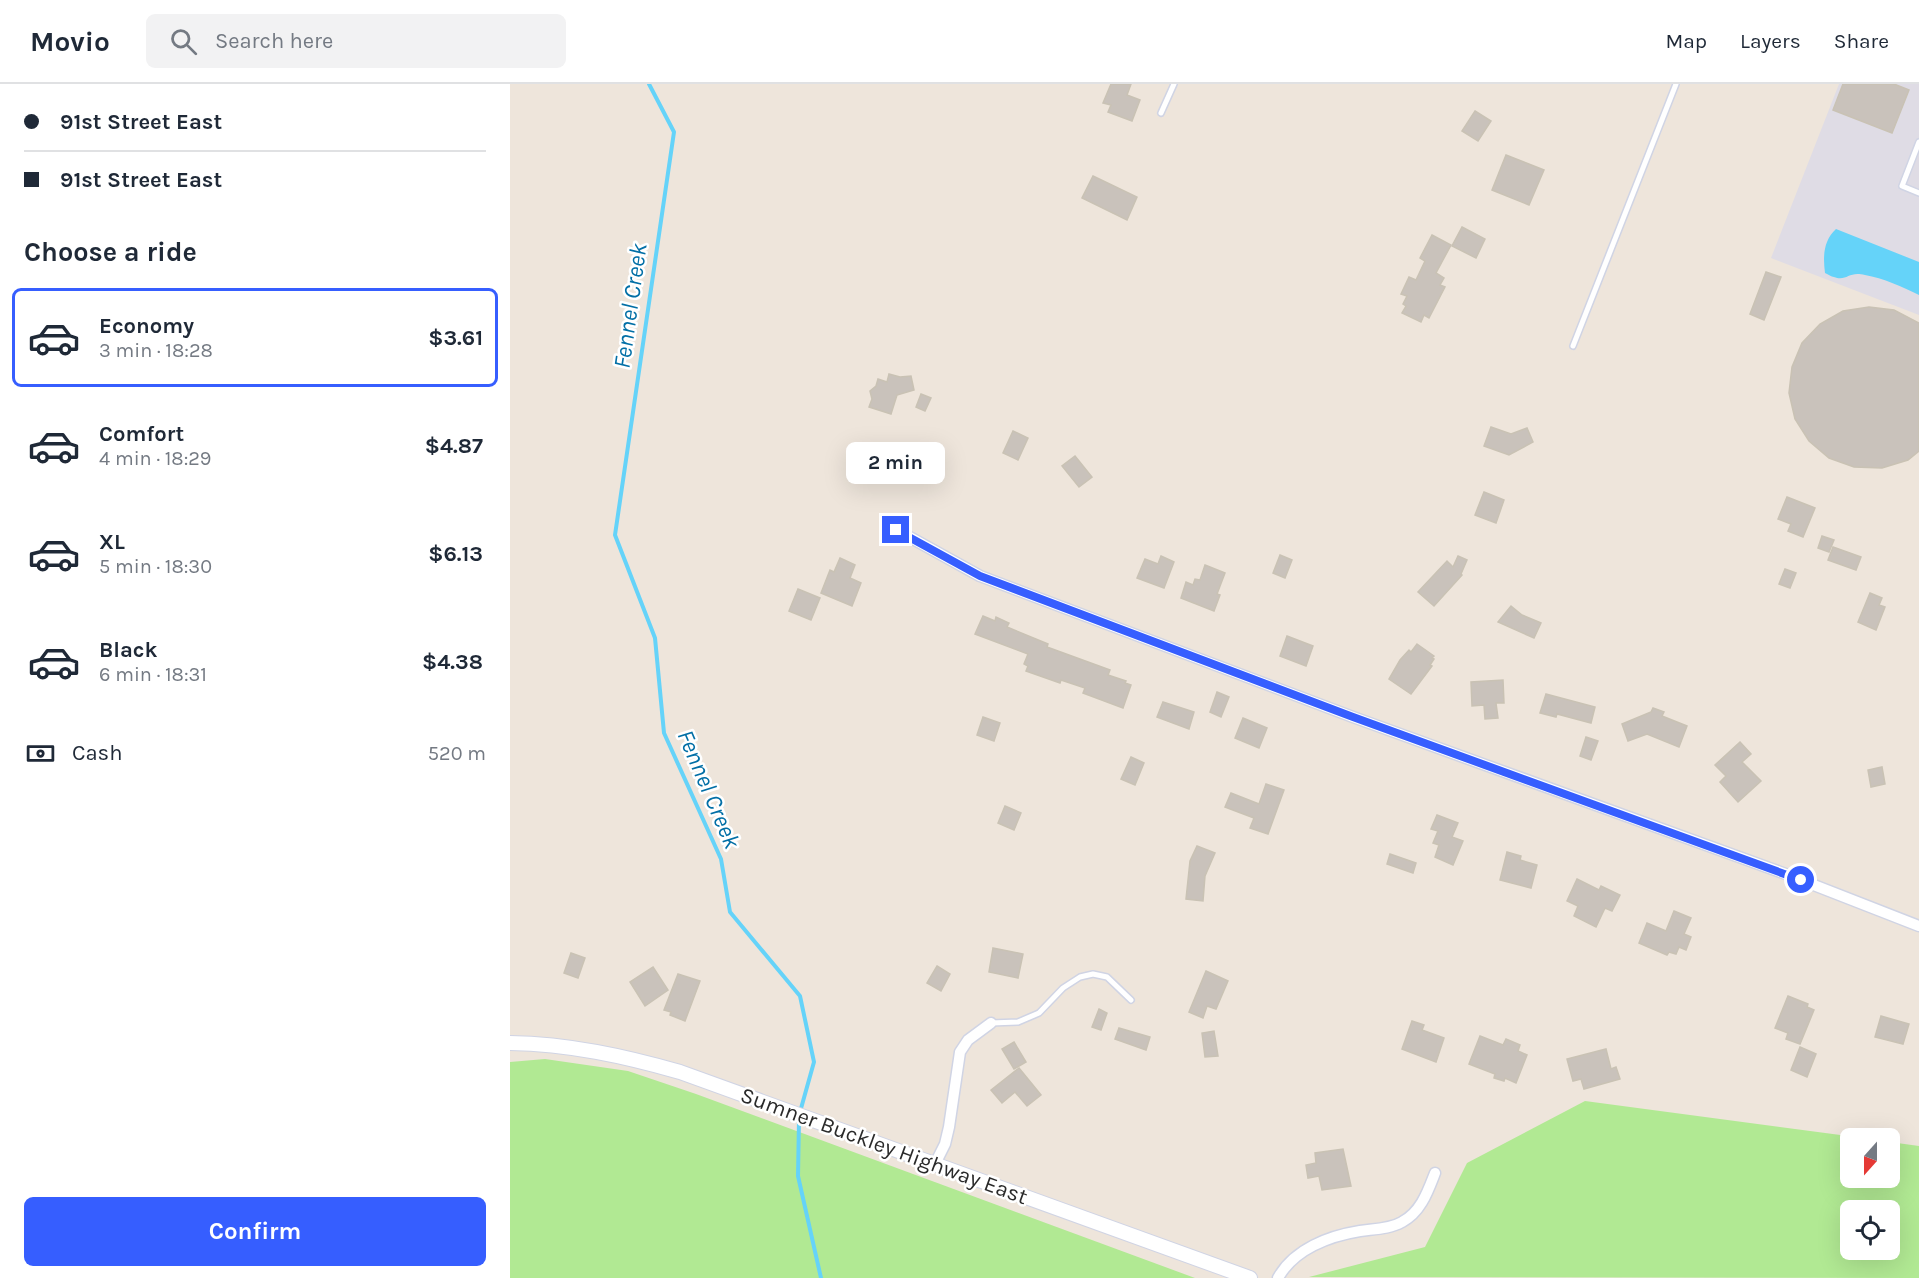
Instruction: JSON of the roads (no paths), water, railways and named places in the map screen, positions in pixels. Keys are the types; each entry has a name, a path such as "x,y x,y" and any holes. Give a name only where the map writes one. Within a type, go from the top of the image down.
{"street":[{"path":"896,530 980,576 1353,717 1783,873 1919,926"},
{"path":"935,1164 945,1144 949,1127 960,1052 968,1040 991,1023"},
{"name":"Sumner Buckley Highway East","path":"510,1043 547,1044 624,1056 680,1072 1250,1278"},
{"path":"1278,1278 1285,1266 1302,1251 1335,1237 1402,1222 1421,1204 1435,1173"}],"lane":[{"path":"1161,113 1173,84"},
{"path":"1573,346 1676,84"},
{"path":"1919,142 1902,186 1919,193"},
{"path":"991,1023 1018,1022 1039,1013 1063,988 1080,977 1093,974 1107,977 1131,1000"}],"water":[{"path":"1836,229 1919,262 1919,295 1872,276 1854,274 1838,278 1825,273 1825,250"}],"waterway":[{"name":"Fennel Creek","path":"649,84 674,132 615,535 655,638 664,733 721,859 730,912 800,996 814,1062 800,1112"},
{"name":"Fennel Creek","path":"799,1120 798,1176 821,1278"}]}
